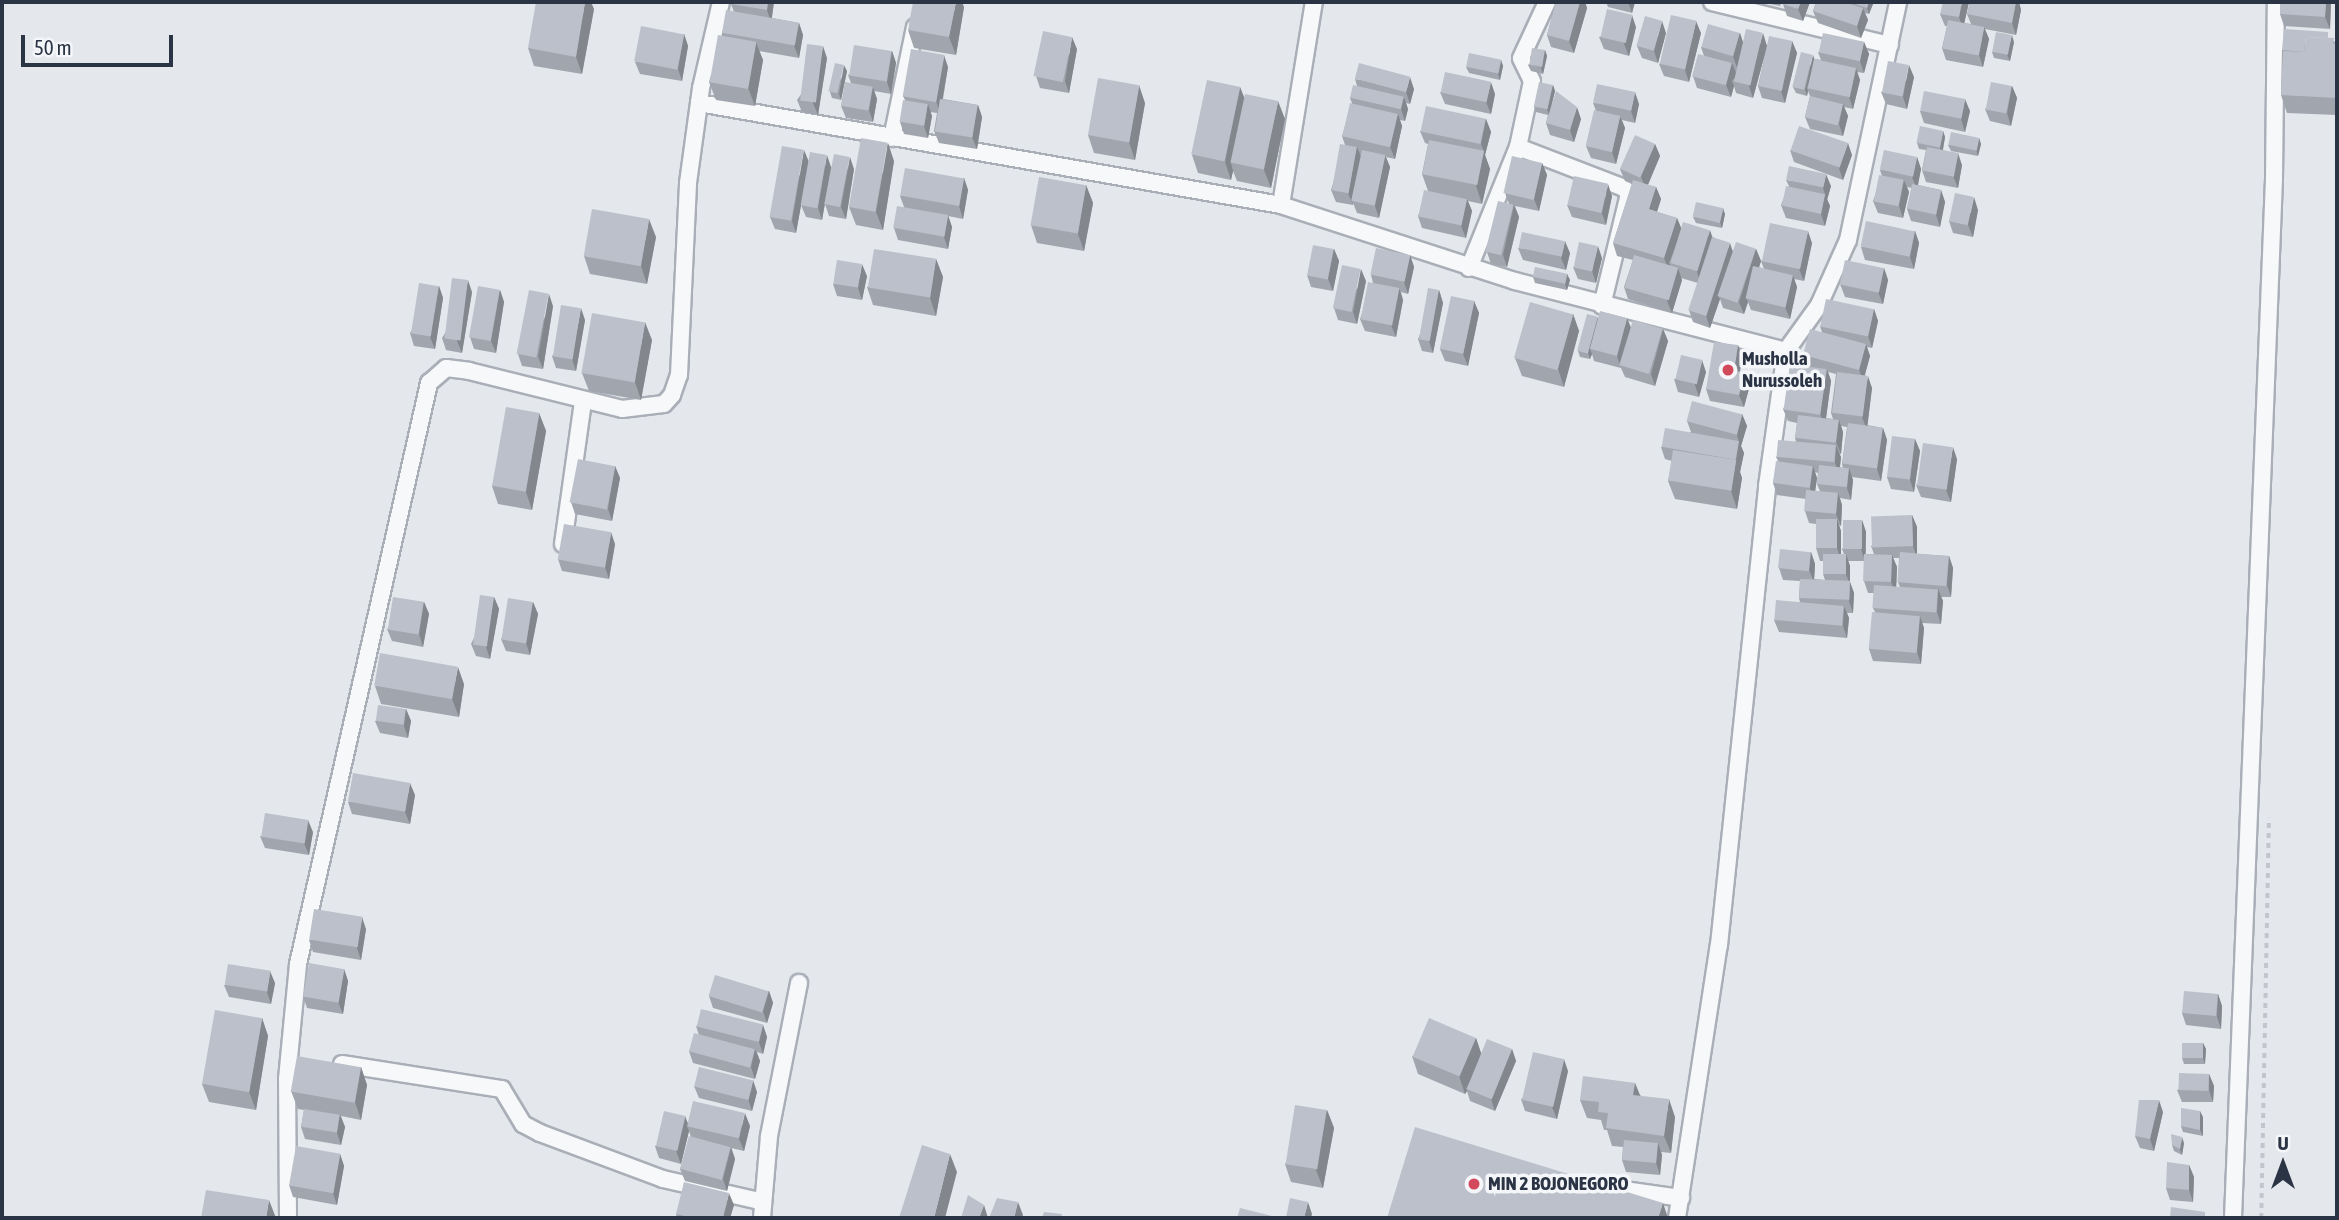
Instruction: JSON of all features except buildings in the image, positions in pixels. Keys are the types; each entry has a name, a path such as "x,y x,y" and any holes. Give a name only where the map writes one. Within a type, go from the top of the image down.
{"street":[{"path":"288,1218 295,1057 309,910 429,383 446,368 469,371 583,401 646,409 664,404 672,395 679,375 688,183 699,103 721,2"},
{"path":"1281,205 1314,2"},
{"path":"1469,268 1518,147 1532,82 1521,58 1547,2"},
{"path":"1712,2 1890,45"},
{"path":"1677,1218 1720,944 1766,499 1786,351 1819,304 1848,240 1898,2"},
{"path":"2233,1218 2274,179 2276,2"},
{"path":"892,138 915,27"},
{"path":"699,103 1281,205 1469,268 1602,306 1786,351"},
{"path":"1518,147 1624,188 1629,194 1602,306"},
{"path":"562,551 583,401"},
{"path":"328,1062 502,1089 523,1124 540,1133 663,1179 761,1210 799,984"},
{"path":"1592,1185 1681,1198"}],"path":[{"path":"2261,1218 2269,810"}],"place":[{"name":"Musholla Nurussoleh","path":"1728,370"},
{"name":"MIN 2 BOJONEGORO","path":"1474,1184"}]}
